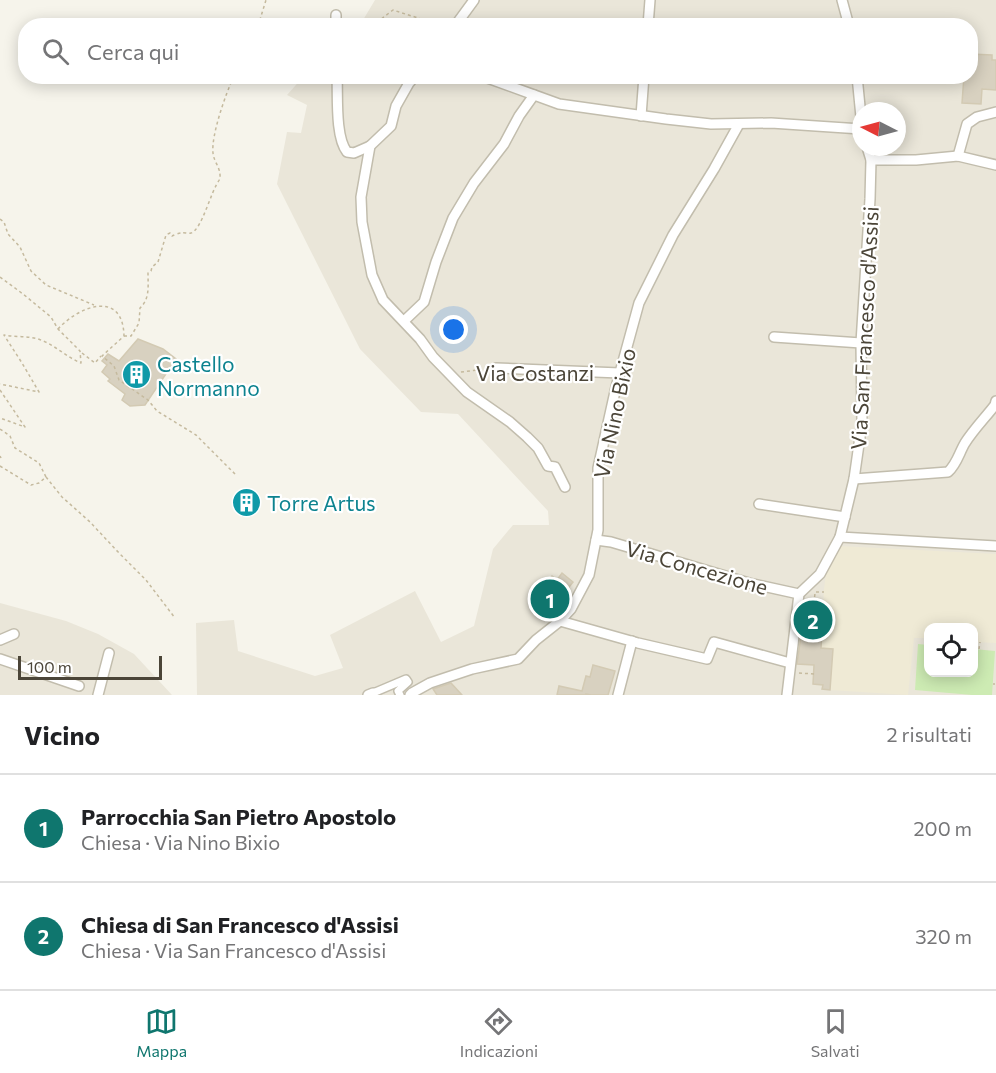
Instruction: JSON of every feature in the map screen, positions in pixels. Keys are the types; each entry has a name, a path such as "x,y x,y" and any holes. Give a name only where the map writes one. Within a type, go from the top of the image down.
{"street":[{"path":"461,18 474,0"},
{"path":"649,18 650,0"},
{"path":"842,0 847,18"},
{"path":"338,84 337,104 342,146 347,152 354,153 370,146 391,126 396,106 408,84"},
{"path":"504,84 559,104 641,116 711,124 771,123 852,128"},
{"path":"641,116 643,84"},
{"path":"858,84 860,102"},
{"path":"404,321 424,302 453,218 474,183 504,144 519,116 534,95"},
{"path":"958,156 967,124 977,117 996,112"},
{"name":"Via Nino Bixio","path":"406,694 472,669 518,659 571,609 589,575 598,530 598,468 639,303 673,235 739,124"},
{"path":"370,146 361,197 362,222 372,275 383,300 467,392 510,422 538,448 548,466 555,467 565,487"},
{"name":"Via San Francesco d'Assisi","path":"798,594 820,574 840,537 854,479 862,423 861,343 870,198 870,156"},
{"path":"871,160 916,160 958,156 996,165"},
{"path":"774,337 861,343"},
{"name":"Via Costanzi","path":"496,368 620,373"},
{"path":"854,479 948,472 954,467 974,430 996,403"},
{"path":"759,504 845,517"},
{"path":"840,537 996,546"},
{"name":"Via Concezione","path":"596,540 665,557 749,583 798,594"},
{"path":"787,695 798,594"},
{"path":"560,621 707,659 714,642 790,668"},
{"path":"0,640 14,634"},
{"path":"618,695 632,641"},
{"path":"98,695 109,653"},
{"path":"0,659 79,686"},
{"path":"370,694 406,679 408,682 398,692 406,694"}],"path":[{"path":"260,18 266,0"},
{"path":"382,18 393,10 418,18"},
{"path":"0,277 51,317 58,330 95,363 124,336 131,336 139,323 140,308 145,304 148,295 148,273 158,262 166,235 191,233 196,230 220,179 219,167 213,155 213,141 230,84"},
{"path":"0,219 4,222 8,234 20,247 32,271 46,285 94,306 109,307 119,314 124,324 124,336"},
{"path":"58,330 66,320 94,306"},
{"path":"0,384 39,392 4,335 39,339 81,363 80,351"},
{"path":"102,356 114,366 119,380 148,400 157,411 196,435 236,475"},
{"name":"Via Costanzi","path":"451,375 496,368"},
{"path":"0,390 25,427 0,418"},
{"path":"0,429 10,436 15,448 39,463 46,477 62,497 90,522 146,580 175,618"},
{"path":"0,466 31,484 39,483 46,477"},
{"path":"815,592 824,592"},
{"path":"979,649 980,642"},
{"path":"790,668 814,674"}],"shaded area":[{"path":"375,0 996,0 996,695 197,695 196,623 234,620 238,651 315,676 343,668 330,635 415,591 441,642 474,626 493,549 513,525 549,525 548,511 458,414 421,412 360,349 277,184 287,132 301,133 307,105 287,95 297,84 978,84 978,18 364,18"},
{"path":"839,546 996,554 996,643 978,642 978,623 924,623 924,638 914,638 908,695 830,690 833,649 821,648 827,566"},
{"path":"0,603 66,621 98,634 134,654 172,695 0,695"}],"green space":[{"path":"918,644 924,645 924,677 978,677 978,649 995,651 992,695 915,690"}],"building":[{"path":"978,54 992,55 992,60 996,60 996,90 982,89 981,104 962,103 963,84 978,84"},
{"name":"Castello Normanno","path":"138,339 163,349 176,359 145,405 130,406 122,400 125,394 108,381 110,379 102,372 107,365 102,361 108,354 119,361"},
{"name":"Torre Artus","path":"246,490 254,494 258,502 254,510 246,514 238,510 234,502 238,494"},
{"path":"562,573 573,582 565,592 570,596 551,619 531,602 552,576 557,580"},
{"path":"805,602 824,603 821,648 833,649 830,690 822,689 823,685 813,684 814,665 797,664"},
{"path":"593,665 615,671 608,695 557,695 559,686 582,691 586,676 590,677"},
{"path":"451,683 462,695 437,695 433,689"}],"place":[{"name":"Castello Normanno","path":"136,375"},
{"name":"Torre Artus","path":"246,502"},
{"name":"Parrocchia San Pietro Apostolo","path":"550,599"},
{"name":"Chiesa di San Francesco d'Assisi","path":"813,620"}]}
